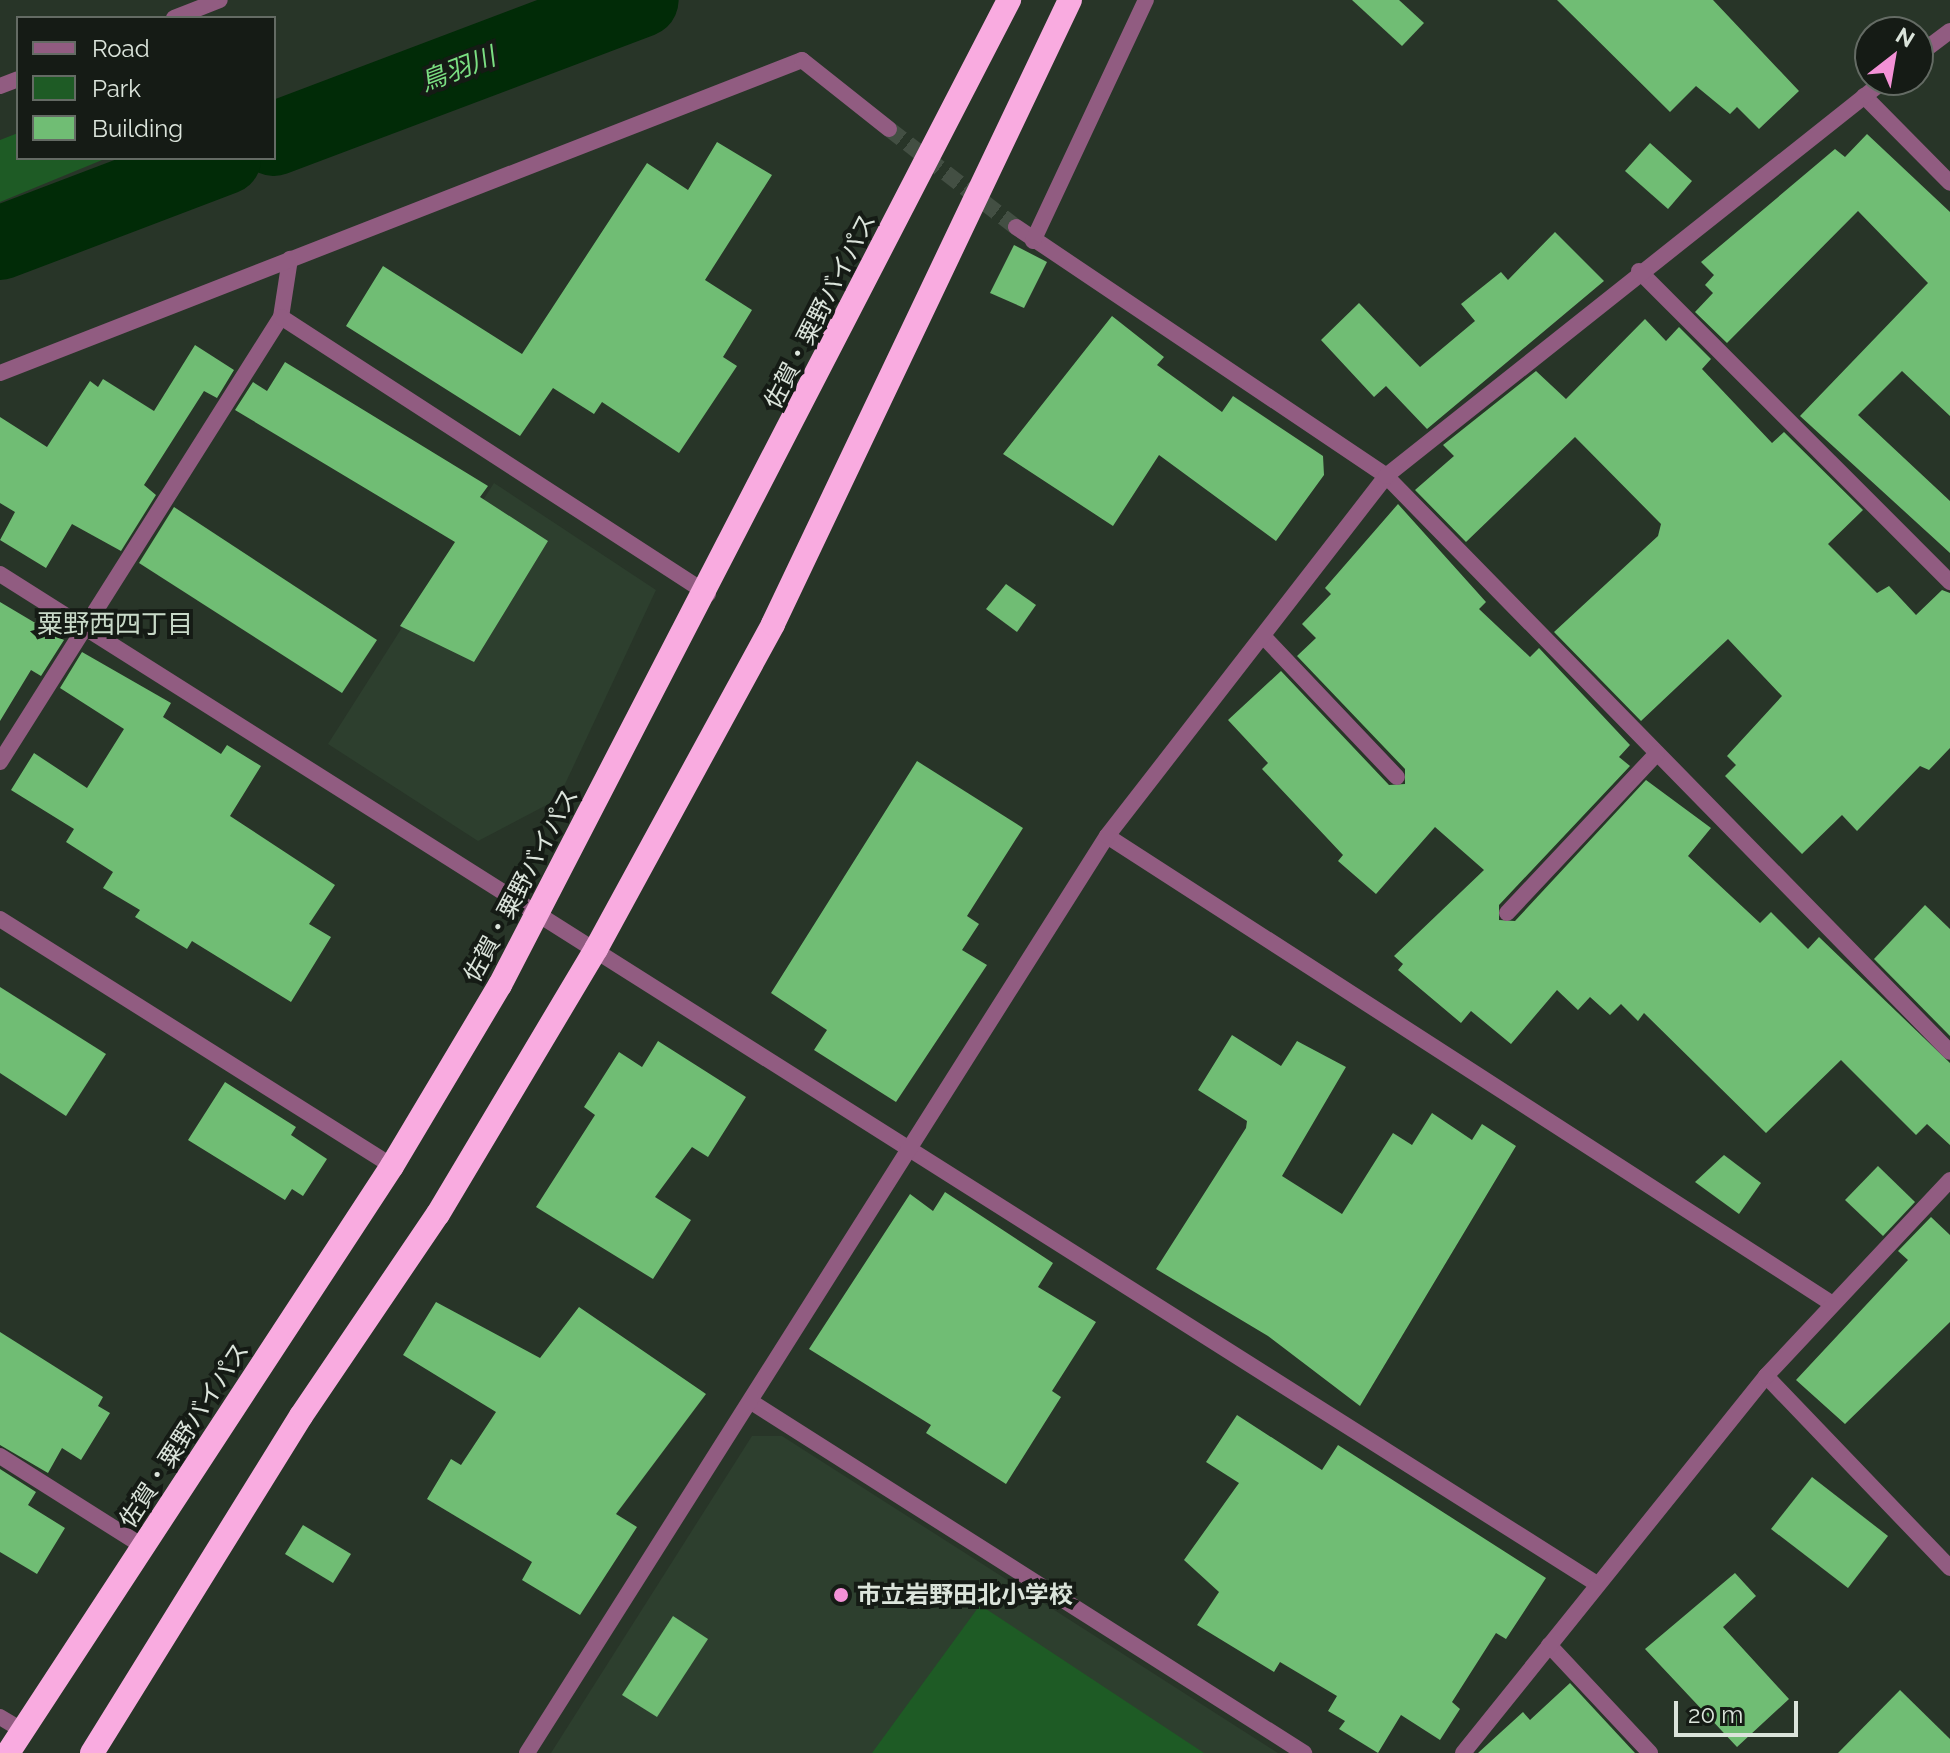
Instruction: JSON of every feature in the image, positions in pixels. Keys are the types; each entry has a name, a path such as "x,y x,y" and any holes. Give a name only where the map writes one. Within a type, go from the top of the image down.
{"highway":[{"name":"佐賀・粟野バイパス","path":"8,1753 392,1166 539,912 708,594 1009,0"},
{"path":"92,1753 301,1416 438,1214 596,949 773,624 1070,0"}],"street":[{"path":"179,16 220,0"},
{"path":"1033,241 1146,0"},
{"path":"0,373 802,60 889,129"},
{"path":"527,1753 753,1403 907,1147 1107,836 1386,476 1639,271 1864,96 1950,183"},
{"path":"1016,227 1386,476 1950,1052"},
{"path":"0,762 281,317 290,259"},
{"path":"1639,271 1950,582"},
{"path":"281,317 708,594"},
{"path":"0,574 87,624 1597,1584"},
{"path":"1264,637 1397,777"},
{"path":"1507,913 1657,753"},
{"path":"1107,836 1831,1303"},
{"path":"0,919 392,1166"},
{"path":"1463,1753 1766,1376 1831,1303 1950,1180"},
{"path":"1766,1376 1950,1568"},
{"path":"753,1403 1304,1753"},
{"path":"0,1456 144,1547"},
{"path":"1549,1645 1650,1753"},
{"path":"0,1717 23,1731"}],"shaded area":[{"path":"494,483 656,590 558,799 478,841 328,744"},
{"name":"市立岩野田北小学校","path":"752,1436 782,1436 1278,1753 551,1753"}],"green space":[{"path":"16,134 16,160 102,160 0,202 0,140"},
{"path":"980,1605 1204,1753 872,1753"}],"building":[{"path":"1352,0 1399,0 1424,23 1402,46"},
{"path":"1557,0 1713,0 1799,91 1759,129 1737,107 1730,114 1696,86 1670,112"},
{"path":"1867,134 1950,212 1950,416 1902,371 1858,415 1950,501 1950,553 1800,416 1928,283 1858,211 1727,343 1695,312 1713,293 1705,285 1714,275 1701,262 1835,149 1845,157"},
{"path":"717,142 772,175 705,280 752,310 723,357 737,366 679,453 602,402 594,414 553,388 520,436 346,326 383,266 522,354 647,163 688,190"},
{"path":"1650,143 1692,181 1668,209 1625,171"},
{"path":"1555,232 1604,281 1427,429 1386,386 1374,397 1321,340 1359,303 1420,367 1475,321 1461,304 1501,272 1508,280"},
{"path":"1014,245 1047,262 1024,308 990,293"},
{"path":"1112,316 1164,357 1157,365 1222,412 1233,396 1323,456 1324,475 1276,541 1159,455 1113,526 1003,454"},
{"path":"1645,319 1666,341 1679,327 1711,359 1702,369 1772,443 1784,432 1863,510 1828,544 1877,593 1889,586 1916,615 1942,590 1950,593 1950,748 1929,770 1920,766 1857,831 1842,815 1802,854 1725,776 1736,765 1727,756 1782,696 1728,639 1641,721 1554,632 1658,536 1661,524 1575,437 1466,542 1415,490 1454,456 1443,445 1536,371 1566,399"},
{"path":"195,345 234,370 217,398 204,391 144,485 156,495 121,551 72,524 46,568 0,540 15,512 0,503 0,417 47,447 90,381 98,387 103,379 154,411"},
{"path":"285,362 488,486 480,497 548,541 474,662 400,626 455,542 235,410 253,382 267,391"},
{"path":"1398,504 1486,602 1479,609 1530,657 1539,648 1630,745 1619,757 1630,766 1499,905 1499,920 1515,921 1646,780 1711,828 1688,856 1760,923 1771,912 1808,949 1819,937 1950,1063 1950,1145 1927,1124 1916,1135 1841,1060 1766,1133 1644,1013 1638,1021 1621,1004 1610,1015 1590,997 1578,1010 1557,990 1511,1044 1471,1011 1461,1023 1398,970 1403,964 1394,956 1484,870 1435,827 1376,894 1338,861 1343,855 1262,769 1268,763 1228,720 1281,671 1389,785 1405,784 1405,769 1297,656 1316,638 1302,624 1331,594 1325,588"},
{"path":"174,507 377,640 342,693 139,563"},
{"path":"1006,584 1036,605 1017,632 986,609"},
{"path":"0,602 64,640 41,676 31,670 0,721"},
{"path":"82,652 171,703 163,717 221,754 227,745 261,766 230,816 335,885 309,924 331,937 291,1002 192,941 187,949 135,917 140,910 103,888 113,872 66,842 74,829 11,790 34,753 87,788 124,729 60,688"},
{"path":"917,761 1023,828 967,916 979,924 962,950 987,965 896,1102 814,1050 827,1030 771,993"},
{"path":"1925,905 1950,929 1950,1036 1874,959"},
{"path":"0,987 106,1054 66,1116 0,1073"},
{"path":"1232,1035 1281,1066 1297,1041 1346,1067 1282,1176 1342,1214 1393,1133 1412,1145 1432,1113 1472,1140 1482,1124 1516,1146 1360,1406 1268,1336 1156,1269 1246,1128 1247,1121 1198,1090"},
{"path":"658,1041 746,1097 708,1157 692,1147 655,1197 691,1220 653,1279 536,1207 595,1115 584,1107 619,1052 642,1067"},
{"path":"225,1082 296,1127 291,1135 327,1159 303,1196 292,1189 285,1200 188,1140"},
{"path":"1724,1155 1761,1183 1739,1214 1695,1182"},
{"path":"1878,1166 1915,1202 1883,1236 1845,1200"},
{"path":"945,1192 1053,1263 1038,1287 1096,1322 1052,1391 1061,1397 1006,1484 926,1433 931,1425 809,1349 910,1194 933,1211"},
{"path":"1931,1217 1950,1235 1950,1322 1845,1424 1796,1380 1908,1260 1898,1251"},
{"path":"436,1302 540,1358 579,1307 706,1394 616,1514 637,1527 580,1615 522,1580 532,1562 427,1499 451,1459 461,1465 496,1412 403,1355"},
{"path":"0,1332 103,1397 98,1406 110,1413 81,1460 62,1448 48,1473 0,1445"},
{"path":"1237,1415 1322,1470 1338,1445 1546,1578 1506,1639 1496,1633 1452,1702 1460,1709 1440,1740 1401,1715 1378,1753 1339,1729 1345,1721 1328,1711 1337,1696 1280,1662 1274,1672 1197,1625 1219,1592 1184,1560 1239,1483 1206,1462"},
{"path":"0,1469 36,1492 28,1505 65,1528 37,1574 0,1552"},
{"path":"1812,1477 1888,1536 1848,1588 1771,1529"},
{"path":"303,1525 351,1554 333,1583 285,1554"},
{"path":"1735,1573 1756,1596 1723,1627 1789,1699 1737,1747 1645,1649"},
{"path":"673,1616 708,1639 657,1717 622,1695"},
{"path":"1570,1683 1635,1753 1478,1753 1523,1712 1530,1720"},
{"path":"1900,1690 1950,1739 1950,1753 1838,1753"}],"waterway":[{"name":"鳥羽川","path":"276,138 642,0"},
{"name":"鳥羽川","path":"0,243 219,160"}],"tunnel":[{"path":"889,129 1016,227"}],"place":[{"name":"市立岩野田北小学校","path":"841,1595"}],"district":[{"name":"粟野西四丁目","path":"115,625"}]}
